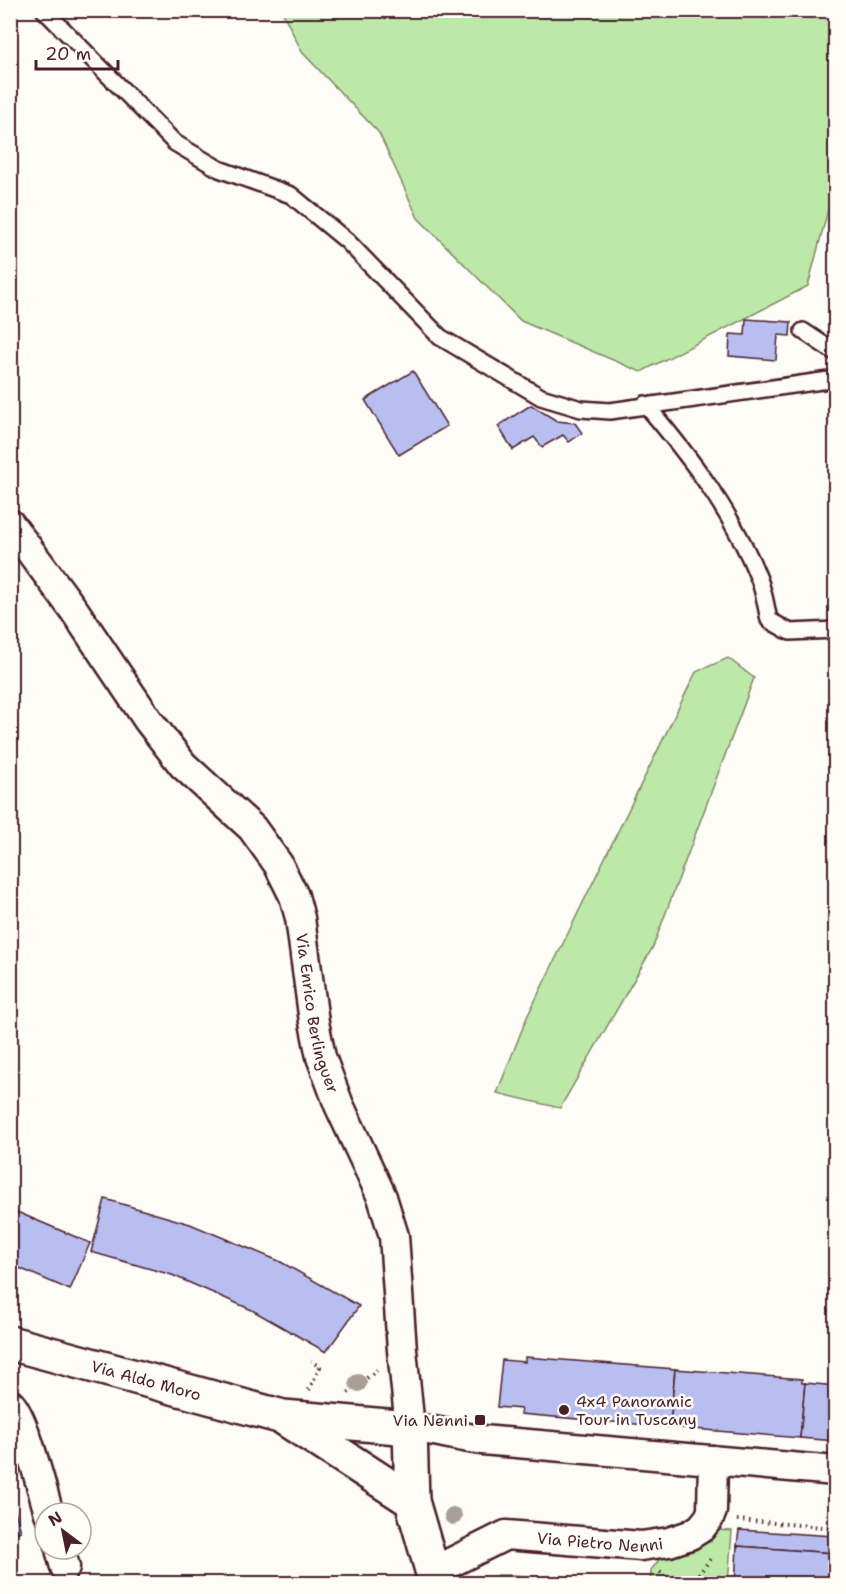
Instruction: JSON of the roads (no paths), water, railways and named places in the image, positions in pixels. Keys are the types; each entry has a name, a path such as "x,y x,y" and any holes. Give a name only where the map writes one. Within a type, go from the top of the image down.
{"street":[{"name":"Via Enrico Berlinguer","path":"10,524 74,610 148,720 183,765 252,828 278,864 290,888 300,918 321,1057 339,1105 390,1216 395,1247 410,1428 412,1501 434,1578"},
{"name":"Via Aldo Moro","path":"10,1343 283,1417 410,1428"},
{"path":"10,1404 15,1408 22,1425 45,1501"},
{"name":"Via Aldo Moro","path":"283,1417 412,1501"},
{"path":"410,1428 429,1429 482,1440 836,1472"},
{"name":"Via Pietro Nenni","path":"434,1578 506,1535 608,1544 654,1545 690,1535 701,1528 709,1518 713,1500 713,1460"}],"lane":[{"path":"44,10 175,143 219,169 291,195 346,242 440,337 541,397 581,410 610,411 645,404 836,379"},
{"path":"804,331 836,353"},
{"path":"645,404 687,453 725,508 760,580 769,620 790,632 836,630"}],"place":[{"name":"4x4 Panoramic Tour in Tuscany","path":"564,1410"},
{"name":"Via Nenni","path":"480,1420"}]}
